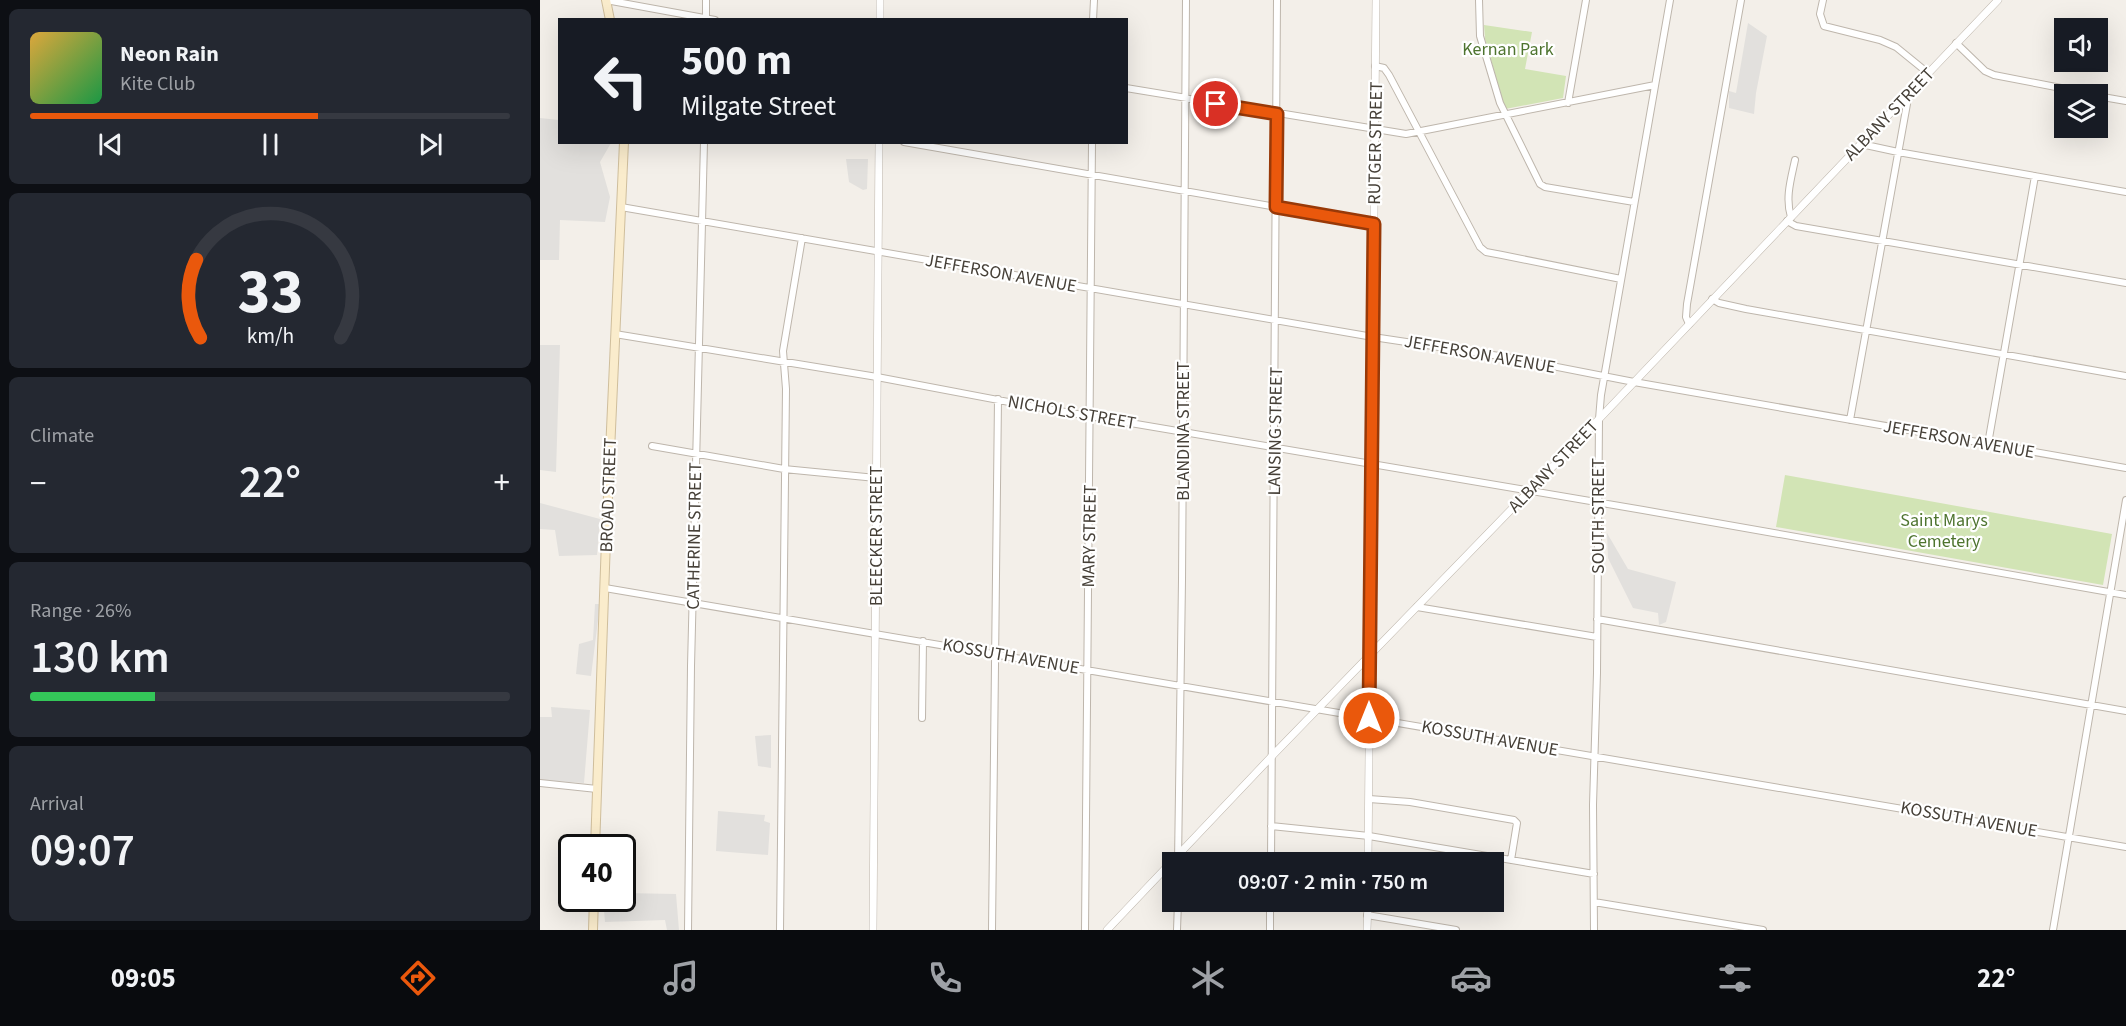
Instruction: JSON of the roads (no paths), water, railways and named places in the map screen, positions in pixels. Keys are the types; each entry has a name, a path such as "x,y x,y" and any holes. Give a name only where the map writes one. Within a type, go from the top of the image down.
{"main road":[{"path":"606,0 610,18"},
{"name":"BROAD STREET","path":"595,834 624,144"},
{"path":"593,930 594,912"}],"street":[{"path":"606,0 701,18"},
{"path":"706,0 706,18"},
{"path":"880,0 880,18"},
{"path":"1093,18 1094,0"},
{"name":"BLANDINA STREET","path":"1178,852 1186,0"},
{"name":"LANSING STREET","path":"1271,852 1277,0"},
{"name":"RUTGER STREET","path":"1368,852 1376,0"},
{"path":"1479,0 1480,36 1505,115 1540,184 1545,187 1634,202"},
{"path":"1568,103 1586,0"},
{"name":"SOUTH STREET","path":"1594,930 1599,419 1604,376 1670,0"},
{"path":"1689,324 1686,317 1687,304 1740,0"},
{"path":"1823,0 1821,20 1824,26 1896,46 1928,73"},
{"name":"ALBANY STREET","path":"1184,852 1272,756 1599,419 1998,0"},
{"path":"1956,43 1985,71 1994,75 2054,87"},
{"path":"1375,66 1384,68 1389,75 1480,247 1486,252 1621,279"},
{"path":"1128,88 1406,134 1655,85"},
{"path":"1851,420 1907,104 1906,97"},
{"path":"2108,98 2126,101"},
{"name":"CATHERINE STREET","path":"688,930 695,454 704,144"},
{"name":"BLEECKER STREET","path":"873,930 879,144"},
{"path":"915,144 1374,224"},
{"name":"MARY STREET","path":"1085,930 1092,144"},
{"path":"1861,144 2126,192"},
{"path":"1795,160 1788,194 1788,208 1789,219 1796,226 2126,283"},
{"path":"1988,444 2035,176"},
{"name":"JEFFERSON AVENUE","path":"621,207 1373,337 1506,357 1634,382 2126,468"},
{"path":"780,930 786,389 783,351 802,238"},
{"path":"1712,298 1719,303 1746,309 2126,376"},
{"name":"NICHOLS STREET","path":"615,334 877,377 2126,595"},
{"path":"992,930 998,399"},
{"path":"652,446 784,469 876,478"},
{"path":"2053,930 2126,500"},
{"name":"KOSSUTH AVENUE","path":"605,588 2126,847"},
{"path":"1417,607 1597,637"},
{"path":"1597,619 2126,711"},
{"path":"922,718 923,641"},
{"path":"540,783 597,789"},
{"path":"1369,799 1410,802 1514,820 1517,823 1511,860"},
{"path":"1271,826 1369,836 1594,874"},
{"name":"ALBANY STREET","path":"1107,930 1162,875"},
{"path":"1594,902 1763,930"},
{"path":"1177,930 1178,912"},
{"path":"1270,912 1270,930"},
{"path":"1367,912 1367,930"},
{"path":"1367,915 1456,930"}],"park label":[{"name":"Kernan Park","path":"1508,49"},
{"name":"Saint Marys Cemetery","path":"1944,530"}]}
